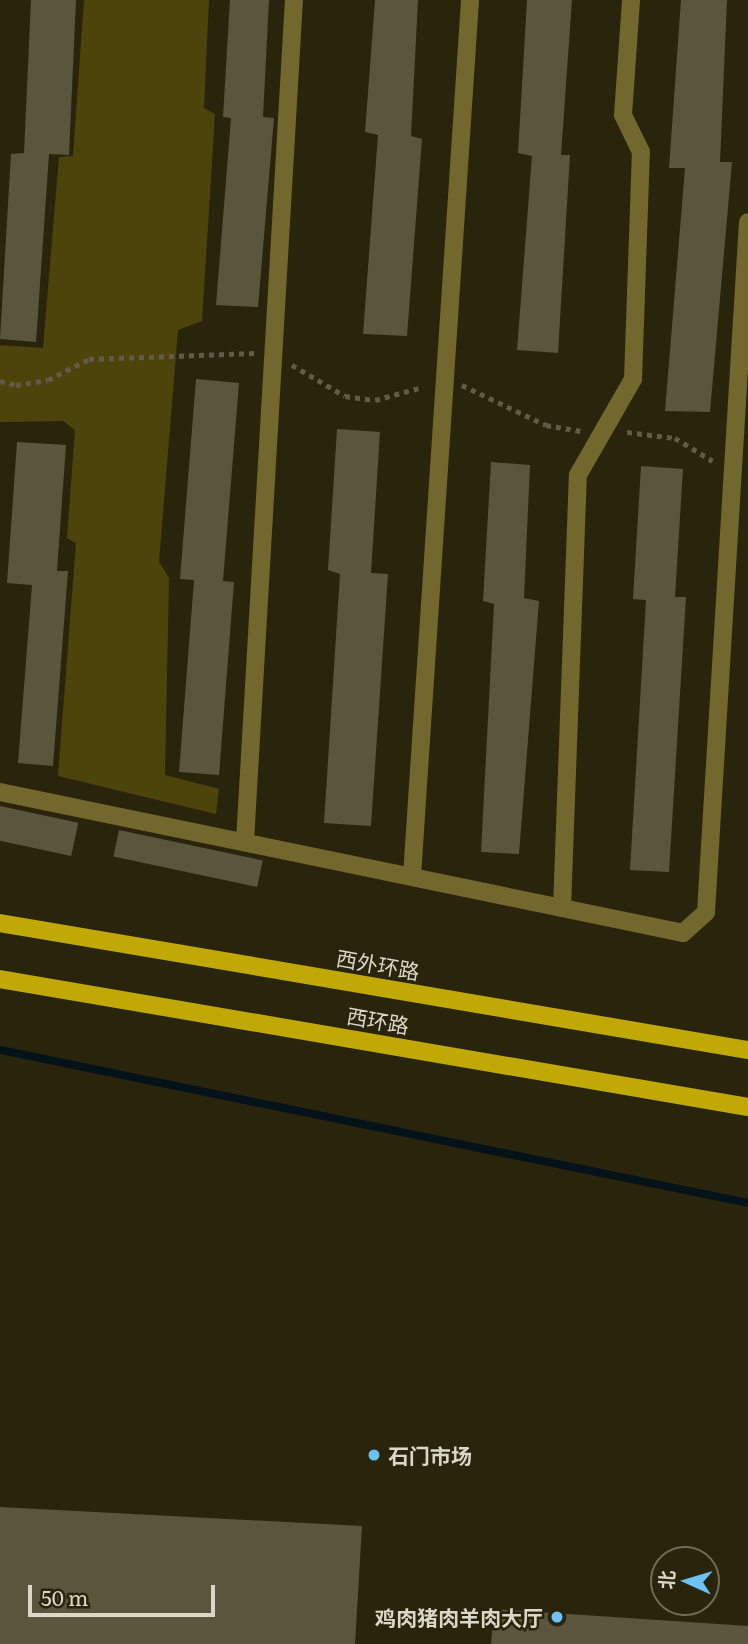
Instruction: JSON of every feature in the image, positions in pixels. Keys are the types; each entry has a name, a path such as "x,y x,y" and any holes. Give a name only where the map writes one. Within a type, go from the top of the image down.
{"main road":[{"name":"西外环路","path":"0,923 748,1050"},
{"name":"西环路","path":"0,978 748,1107"}],"lane":[{"path":"245,841 294,0"},
{"path":"412,876 470,0"},
{"path":"562,908 578,475 633,379 641,152 623,115 631,0"},
{"path":"0,792 683,933 706,912 748,222"}],"path":[{"path":"0,381 16,386 48,380 89,359 176,351 274,354 345,396 365,399 445,381 479,389 546,425 601,434 675,438 733,473"}],"shaded area":[{"path":"84,0 209,0 204,108 215,114 202,321 178,330 159,562 169,578 165,775 219,789 216,814 58,776 76,543 67,538 75,430 63,421 0,422 0,345 43,348 59,157 73,156"}],"building":[{"path":"31,0 76,0 69,155 49,154 36,342 0,339 11,154 24,153"},
{"path":"230,0 269,0 263,117 274,118 258,307 216,305 231,118 223,117"},
{"path":"375,0 418,0 411,136 422,139 407,336 363,334 378,135 365,132"},
{"path":"527,0 572,0 561,155 570,155 558,353 517,350 532,156 518,153"},
{"path":"681,0 727,0 720,162 732,162 710,412 665,411 685,168 669,168"},
{"path":"196,379 239,383 223,581 234,582 219,775 179,772 194,580 180,579"},
{"path":"337,429 380,432 371,573 388,574 371,826 324,823 340,574 328,570"},
{"path":"17,442 66,445 57,571 68,571 53,766 18,763 32,585 7,583"},
{"path":"491,462 530,465 524,598 539,601 519,854 481,852 494,604 483,601"},
{"path":"641,466 683,469 675,597 686,597 669,872 630,870 646,600 633,599"},
{"path":"0,806 78,823 71,856 0,841"},
{"path":"119,830 263,861 257,887 113,856"},
{"path":"0,1507 362,1526 355,1644 0,1644"},
{"name":"鸡肉猪肉羊肉大厅","path":"494,1609 748,1626 748,1644 491,1644"}],"waterway":[{"path":"0,1050 748,1203"}],"place":[{"name":"石门市场","path":"374,1455"},
{"name":"鸡肉猪肉羊肉大厅","path":"557,1617"}]}
